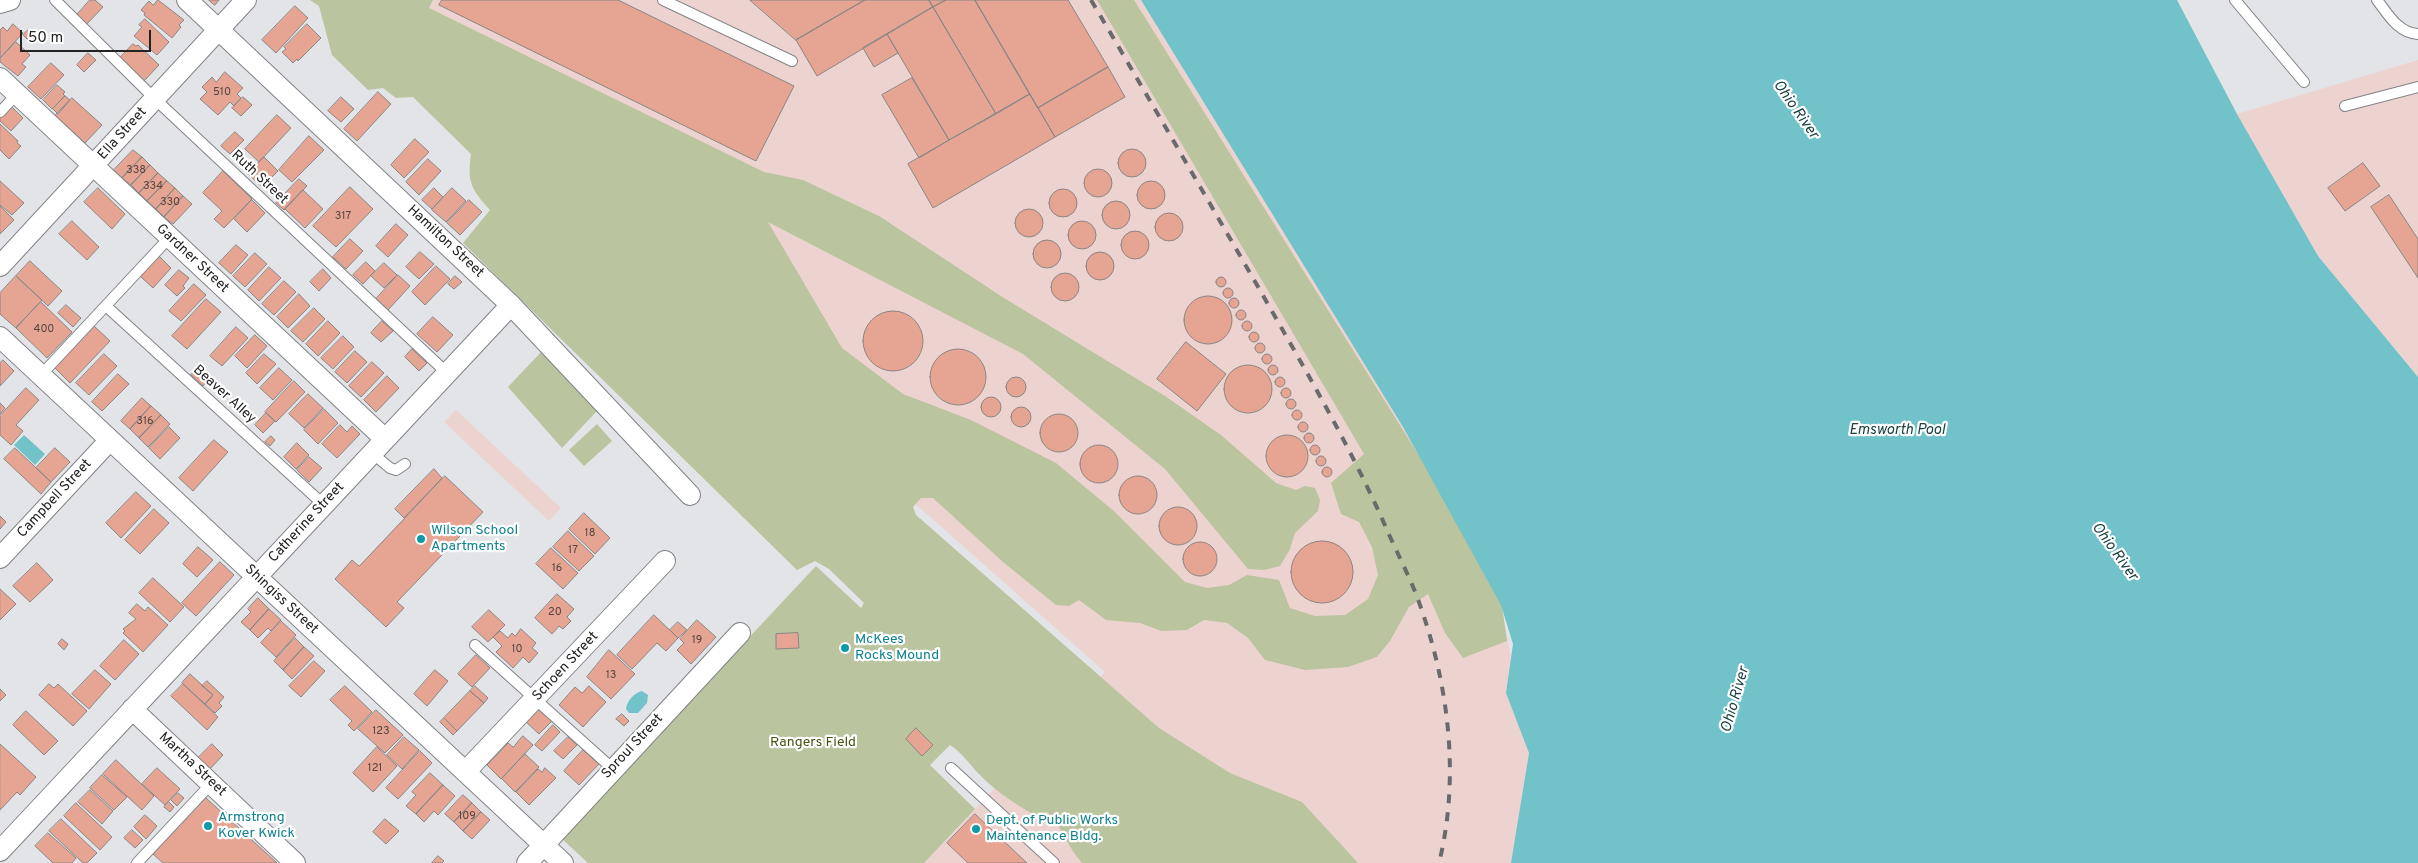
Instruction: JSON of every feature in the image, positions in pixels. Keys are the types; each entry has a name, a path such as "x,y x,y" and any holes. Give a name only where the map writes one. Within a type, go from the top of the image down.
{"street":[{"path":"0,3 10,0"},
{"name":"Hamilton Street","path":"187,0 512,305 690,495"},
{"name":"Ella Street","path":"0,266 246,0"},
{"name":"Gardner Street","path":"0,78 169,238 379,446"},
{"name":"Catherine Street","path":"0,851 512,305"},
{"name":"Shingiss Street","path":"0,337 42,374 562,863"},
{"name":"Campbell Street","path":"0,558 110,440"},
{"name":"Schoen Street","path":"466,771 665,561"},
{"name":"Sproul Street","path":"527,863 740,633"},
{"name":"Martha Street","path":"132,709 295,863"}],"lane":[{"name":"Ruth Street","path":"55,0 155,99 447,373"},
{"path":"663,0 792,61"},
{"path":"2235,0 2304,82"},
{"path":"2377,0 2394,23 2409,33 2418,34"},
{"path":"2346,106 2418,87"},
{"path":"0,112 17,94"},
{"path":"42,374 169,238"},
{"name":"Beaver Alley","path":"106,306 324,505"},
{"path":"379,446 390,468 396,470 405,464"},
{"path":"475,645 613,769"},
{"path":"951,768 1054,863"},
{"path":"137,863 211,784"}],"shaded area":[{"path":"342,0 1141,0 1403,427 1501,605 1529,753 1511,863 924,863 1105,672 590,215"},
{"path":"2418,60 2418,377 2318,256 2237,114"},
{"path":"456,410 561,508 549,521 444,422"}],"green space":[{"name":"Rangers Field","path":"310,0 433,0 429,8 764,172 803,180 879,216 1004,298 1165,396 1221,435 1276,483 1296,490 1305,486 1315,488 1320,500 1318,511 1295,533 1290,549 1280,566 1264,570 1248,569 1165,469 1023,354 768,222 842,348 903,394 971,420 1056,463 1115,512 1185,582 1207,588 1229,585 1247,575 1279,580 1290,608 1315,616 1345,615 1368,599 1378,575 1372,547 1359,522 1341,514 1331,483 1364,454 1097,0 1134,0 1483,558 1501,599 1507,641 1463,658 1445,633 1428,594 1409,607 1390,641 1377,657 1348,667 1305,670 1265,660 1248,638 1227,623 1204,620 1187,630 1161,631 1140,623 1106,620 1079,600 1069,606 1056,605 1003,562 933,498 921,498 913,507 916,515 1159,728 1230,773 1302,802 1358,863 1082,863 1047,812 1034,815 1007,798 950,745 930,765 975,809 924,863 588,863 561,838 816,566 861,608 864,603 829,569 815,561 797,570 463,243 490,210 478,196 472,185 470,178 471,154 413,97 396,98 383,88 368,90 332,55 319,6"},
{"path":"542,351 597,411 562,448 508,387"},
{"path":"597,424 612,441 584,466 569,450"}],"water":[{"name":"Emsworth Pool","path":"1141,0 2177,0 2237,114 2318,256 2418,377 2418,863 1511,863 1529,753 1506,693 1513,644 1501,605 1403,427"},
{"path":"24,435 45,454 35,465 14,445"},
{"path":"642,691 648,695 647,703 638,713 629,713 626,709 629,700"}],"building":[{"path":"90,0 95,0 103,7 85,26 75,17"},
{"path":"158,0 184,20 172,38 144,15 145,13 141,10 149,1 153,5"},
{"path":"209,0 219,0 215,5"},
{"path":"442,0 618,0 794,86 756,161 439,5"},
{"path":"750,0 865,0 796,40"},
{"path":"865,0 929,0 933,7 817,76 796,40"},
{"path":"929,0 946,0 933,7"},
{"path":"946,0 975,0 1030,94 996,114 933,7"},
{"path":"975,0 1068,0 1108,67 1038,108"},
{"path":"295,6 308,18 276,53 262,40"},
{"path":"933,7 996,114 949,140 887,34"},
{"path":"145,19 169,42 157,55 134,36 142,27 139,25"},
{"path":"13,24 23,33 0,58 0,30 3,27 7,31"},
{"path":"307,24 321,38 298,61 297,59 293,63 282,52 286,49 284,47"},
{"path":"28,30 33,35 28,40 23,35"},
{"path":"887,34 898,53 874,67 863,48"},
{"path":"16,42 30,55 22,64 26,67 18,76 0,62 0,59"},
{"path":"133,44 138,45 159,65 143,82 120,58"},
{"path":"88,53 96,60 84,72 77,65"},
{"path":"51,63 64,75 41,99 28,87"},
{"path":"1108,67 1125,97 1055,137 1038,108"},
{"path":"225,72 243,88 237,94 241,98 234,106 230,102 218,115 200,99 207,92 202,87 212,77 216,82"},
{"path":"912,78 949,140 919,158 882,95"},
{"path":"57,85 65,92 63,94 65,96 52,109 43,100"},
{"path":"378,92 391,104 357,141 344,129"},
{"path":"1030,94 1055,137 933,208 908,164"},
{"path":"65,96 70,100 58,114 53,109"},
{"path":"243,97 252,105 241,116 232,108"},
{"path":"341,97 354,109 341,122 328,111"},
{"path":"72,98 102,125 85,143 55,116"},
{"path":"11,106 23,118 11,131 0,121 0,118"},
{"path":"277,115 291,128 259,162 245,149"},
{"path":"0,124 21,146 9,159 0,150"},
{"path":"235,132 244,140 230,154 221,146"},
{"path":"309,136 324,150 292,182 279,170"},
{"path":"415,139 429,152 404,178 391,165"},
{"path":"1132,149 1142,153 1146,163 1142,173 1132,177 1122,173 1118,163 1122,153"},
{"path":"133,150 142,157 122,178 114,170"},
{"path":"142,157 150,165 131,185 122,178"},
{"path":"264,157 278,171 262,187 248,174"},
{"path":"428,159 441,171 419,195 406,182"},
{"path":"2363,163 2380,186 2345,211 2328,188"},
{"path":"150,165 158,173 139,193 131,185"},
{"path":"1098,169 1108,173 1112,183 1108,193 1098,197 1088,193 1084,183 1088,173"},
{"path":"223,171 252,199 224,228 214,219 222,211 203,193"},
{"path":"158,173 167,181 147,201 139,193"},
{"path":"299,179 307,186 284,210 276,203"},
{"path":"0,181 24,203 12,215 0,205"},
{"path":"167,181 175,188 156,209 147,201"},
{"path":"1151,181 1161,185 1165,195 1161,205 1151,209 1141,205 1137,195 1141,185"},
{"path":"350,187 373,209 336,247 313,226"},
{"path":"98,188 125,214 112,229 84,202"},
{"path":"175,188 183,196 164,217 156,209"},
{"path":"434,188 443,197 432,209 422,200"},
{"path":"452,188 466,201 446,222 432,210"},
{"path":"1063,189 1073,193 1077,203 1073,213 1063,217 1053,213 1049,203 1053,193"},
{"path":"303,190 323,209 305,228 285,209"},
{"path":"2389,195 2418,239 2418,278 2371,207"},
{"path":"183,196 192,204 173,224 164,217"},
{"path":"252,200 265,213 247,232 234,219"},
{"path":"469,200 482,212 460,235 447,223"},
{"path":"1116,201 1126,205 1130,215 1126,225 1116,229 1106,225 1102,215 1106,205"},
{"path":"0,206 14,220 0,234"},
{"path":"1029,209 1039,213 1043,223 1039,233 1029,237 1019,233 1015,223 1019,213"},
{"path":"1169,213 1179,217 1183,227 1179,237 1169,241 1159,237 1155,227 1159,217"},
{"path":"72,221 99,247 87,260 59,234"},
{"path":"1082,221 1092,225 1096,235 1092,245 1082,249 1072,245 1068,235 1072,225"},
{"path":"396,224 408,235 388,257 376,246"},
{"path":"1135,231 1145,235 1149,245 1145,255 1135,259 1125,255 1121,245 1125,235"},
{"path":"350,239 363,251 346,269 333,257"},
{"path":"1047,240 1057,244 1061,254 1057,264 1047,268 1037,264 1033,254 1037,244"},
{"path":"236,245 248,255 231,274 219,263"},
{"path":"420,252 434,264 419,279 406,267"},
{"path":"1100,252 1110,256 1114,266 1110,276 1100,280 1090,276 1086,266 1090,256"},
{"path":"255,253 267,264 245,287 233,276"},
{"path":"159,256 171,268 153,288 140,276"},
{"path":"30,261 62,291 48,306 16,276"},
{"path":"366,262 375,271 363,284 353,275"},
{"path":"384,263 397,275 384,288 371,276"},
{"path":"436,266 450,279 425,305 412,292"},
{"path":"269,267 281,278 259,301 248,290"},
{"path":"323,269 331,278 319,291 310,282"},
{"path":"179,270 189,278 183,286 185,288 177,296 165,285"},
{"path":"1065,273 1075,277 1079,287 1075,297 1065,301 1055,297 1051,287 1055,277"},
{"path":"398,275 410,286 388,310 376,299"},
{"path":"16,276 42,300 16,328 0,314 0,293"},
{"path":"455,276 462,282 454,289 448,284"},
{"path":"1221,277 1226,282 1221,287 1216,282"},
{"path":"284,281 296,292 274,315 262,304"},
{"path":"194,284 206,295 181,321 169,311"},
{"path":"1228,288 1233,293 1228,298 1223,293"},
{"path":"299,294 310,306 288,328 277,317"},
{"path":"1208,296 1217,298 1225,303 1230,311 1232,320 1230,329 1225,337 1217,342 1208,344 1199,342 1191,337 1186,329 1184,320 1186,311 1191,303 1199,298"},
{"path":"1234,298 1239,303 1234,308 1229,303"},
{"path":"206,299 221,312 187,349 172,336"},
{"path":"41,302 72,332 47,358 16,328"},
{"path":"66,305 81,318 73,327 58,313"},
{"path":"314,308 325,319 303,342 291,331"},
{"path":"1241,310 1246,315 1241,320 1236,315"},
{"path":"893,311 910,316 918,324 923,341 918,358 910,366 893,371 876,366 868,358 863,341 868,324 876,316"},
{"path":"433,317 453,335 437,352 417,334"},
{"path":"328,321 340,333 318,356 306,344"},
{"path":"382,321 393,331 381,342 371,333"},
{"path":"1247,321 1252,326 1247,331 1242,326"},
{"path":"94,326 110,341 70,383 54,367"},
{"path":"236,327 248,338 222,366 210,356"},
{"path":"1254,332 1259,337 1254,342 1249,337"},
{"path":"255,335 267,346 247,368 235,356"},
{"path":"343,336 354,347 333,369 321,358"},
{"path":"1186,342 1226,374 1197,411 1157,379"},
{"path":"1260,343 1265,348 1260,353 1255,348"},
{"path":"412,349 427,363 419,371 405,357"},
{"path":"958,349 969,351 978,357 984,366 986,377 984,388 978,397 969,403 958,405 947,403 938,397 932,388 930,377 932,366 938,357 947,351"},
{"path":"355,351 367,362 347,383 335,372"},
{"path":"104,354 117,366 89,395 76,383"},
{"path":"264,354 276,364 257,384 246,373"},
{"path":"1267,354 1272,359 1267,364 1262,359"},
{"path":"3,360 14,371 0,386 0,363"},
{"path":"372,362 384,373 361,397 349,386"},
{"path":"1248,365 1257,367 1265,372 1270,380 1272,389 1270,398 1265,406 1257,411 1248,413 1239,411 1231,406 1226,398 1224,389 1226,380 1231,372 1239,367"},
{"path":"1273,365 1278,370 1273,375 1268,370"},
{"path":"199,366 211,377 203,386 191,375"},
{"path":"279,368 292,380 273,400 260,388"},
{"path":"118,374 129,384 102,411 92,402"},
{"path":"387,376 399,388 376,412 364,400"},
{"path":"1016,377 1023,380 1026,387 1023,394 1016,397 1009,394 1006,387 1009,380"},
{"path":"1280,377 1285,382 1280,387 1275,382"},
{"path":"294,381 305,392 276,422 265,412"},
{"path":"26,388 39,400 16,425 23,431 11,445 0,435 0,416"},
{"path":"1286,388 1291,393 1286,398 1281,393"},
{"path":"308,394 323,408 304,428 289,414"},
{"path":"991,397 998,400 1001,407 998,414 991,417 984,414 981,407 984,400"},
{"path":"142,398 151,406 130,429 121,421"},
{"path":"1291,399 1296,404 1291,409 1286,404"},
{"path":"0,403 5,408 0,414"},
{"path":"151,406 161,415 139,438 130,429"},
{"path":"1021,407 1028,410 1031,417 1028,424 1021,427 1014,424 1011,417 1014,410"},
{"path":"324,409 338,423 318,444 304,430"},
{"path":"1297,410 1302,415 1297,420 1292,415"},
{"path":"266,413 275,421 263,433 255,425"},
{"path":"1059,414 1073,419 1078,433 1073,447 1059,452 1045,447 1040,433 1045,419"},
{"path":"161,415 170,424 148,447 139,438"},
{"path":"1303,422 1308,427 1303,432 1298,427"},
{"path":"340,425 347,432 352,426 360,434 337,458 322,444"},
{"path":"169,427 180,438 160,459 149,448"},
{"path":"1309,433 1314,438 1309,443 1304,438"},
{"path":"1287,435 1302,441 1308,456 1302,471 1287,477 1272,471 1266,456 1272,441"},
{"path":"271,436 275,440 270,446 265,442"},
{"path":"214,440 228,452 193,491 179,478"},
{"path":"297,443 309,455 296,469 284,457"},
{"path":"1099,445 1113,450 1118,464 1113,478 1099,483 1085,478 1080,464 1085,450"},
{"path":"1315,445 1320,450 1315,455 1310,450"},
{"path":"15,448 51,482 41,494 4,459"},
{"path":"55,448 70,462 51,482 36,468"},
{"path":"1321,456 1326,461 1321,466 1316,461"},
{"path":"309,457 322,468 309,482 297,470"},
{"path":"1327,467 1332,472 1327,477 1322,472"},
{"path":"434,469 442,478 404,518 395,509"},
{"name":"Wilson School Apartments","path":"445,476 483,512 397,602 404,608 386,627 335,579 352,560 359,566"},
{"path":"1138,476 1152,481 1157,495 1152,509 1138,514 1124,509 1119,495 1124,481"},
{"path":"136,492 151,506 121,538 106,523"},
{"path":"1178,507 1192,512 1197,526 1192,540 1178,545 1164,540 1159,526 1164,512"},
{"path":"154,509 169,523 140,554 125,540"},
{"path":"584,513 610,538 595,554 569,529"},
{"path":"0,516 6,522 0,529"},
{"path":"568,531 594,556 579,571 553,547"},
{"path":"1322,541 1334,543 1344,550 1351,560 1353,572 1351,584 1344,594 1334,601 1322,603 1310,601 1300,594 1293,584 1291,572 1293,560 1300,550 1310,543"},
{"path":"1200,542 1212,547 1217,559 1212,571 1200,576 1188,571 1183,559 1188,547"},
{"path":"198,547 213,560 197,577 183,564"},
{"path":"551,548 578,573 563,589 536,564"},
{"path":"220,562 234,575 196,616 182,603"},
{"path":"37,563 53,580 30,602 13,586"},
{"path":"153,578 184,607 170,622 139,593"},
{"path":"0,589 16,604 0,620"},
{"path":"557,594 574,609 567,617 571,621 563,629 559,626 552,634 535,618"},
{"path":"258,598 269,609 250,630 241,622 251,612 248,609"},
{"path":"137,604 145,611 148,607 168,625 143,652 123,633 125,631 123,629 136,619 129,613"},
{"path":"269,609 281,620 271,631 268,628 258,638 250,630"},
{"path":"489,610 505,625 488,642 472,627"},
{"path":"654,615 678,638 666,651 657,643 632,669 617,655"},
{"path":"697,620 716,637 691,664 677,650 684,643 680,639"},
{"path":"281,621 296,635 276,657 261,643"},
{"path":"678,622 687,630 678,638 670,630"},
{"path":"521,629 536,643 532,648 538,653 529,663 523,657 513,668 496,652 502,646 493,637 500,631 508,638 512,633 515,636"},
{"path":"798,633 799,648 776,649 776,634"},
{"path":"295,638 304,647 283,670 274,661"},
{"path":"62,639 68,644 64,650 58,644"},
{"path":"124,640 139,654 115,680 100,666"},
{"path":"304,647 314,656 292,679 283,670"},
{"path":"609,650 635,674 611,699 587,677"},
{"path":"476,655 490,668 472,687 458,674"},
{"path":"314,661 325,671 301,697 289,686"},
{"path":"95,670 111,684 89,709 72,694"},
{"path":"435,670 448,681 427,706 414,694"},
{"path":"190,674 213,695 205,704 182,683"},
{"path":"207,681 224,697 219,703 222,706 215,713 205,704 213,695 202,686"},
{"path":"49,684 54,688 58,684 87,711 73,726 39,695"},
{"path":"183,684 218,717 207,730 171,696"},
{"path":"345,686 372,712 354,731 348,725 352,721 330,700"},
{"path":"475,686 488,698 484,703 470,691"},
{"path":"589,686 606,702 583,727 559,705 575,687 582,693"},
{"path":"0,689 6,695 0,701"},
{"path":"470,691 484,703 457,731 444,718"},
{"path":"539,709 552,721 539,734 526,722"},
{"path":"376,710 403,735 385,753 358,729"},
{"path":"26,711 58,741 44,755 13,725"},
{"path":"622,714 629,721 624,726 616,719"},
{"path":"444,718 457,731 453,735 440,722"},
{"path":"553,725 560,732 542,751 535,745"},
{"path":"916,728 933,745 922,756 906,739"},
{"path":"523,736 533,745 501,779 487,765 508,743 513,747"},
{"path":"404,737 419,750 402,769 387,755"},
{"path":"568,737 577,745 563,759 554,751"},
{"path":"0,744 36,777 20,795 17,792 0,810"},
{"path":"212,744 223,755 209,770 197,759"},
{"path":"377,747 397,766 373,792 353,773"},
{"path":"583,750 599,764 579,785 564,771"},
{"path":"420,751 432,763 398,799 386,788"},
{"path":"525,754 539,767 515,792 502,779"},
{"path":"116,760 154,796 142,810 103,774"},
{"path":"157,768 180,789 165,805 142,784"},
{"path":"545,768 556,778 529,805 516,792 538,769 542,772"},
{"path":"430,773 443,785 416,814 406,806 416,795 412,792"},
{"path":"102,775 127,797 114,810 90,788"},
{"path":"443,785 455,796 438,815 434,811 424,822 416,814"},
{"path":"90,790 113,811 102,824 78,802"},
{"path":"178,793 184,798 177,806 171,800"},
{"path":"463,795 472,803 454,822 445,814"},
{"name":"Armstrong Kover Kwick","path":"206,798 277,863 163,863 153,854"},
{"path":"169,802 174,807 170,812 164,807"},
{"path":"76,803 112,837 100,850 64,816"},
{"path":"472,803 481,812 463,831 454,822"},
{"path":"481,812 490,820 472,839 463,831"},
{"name":"Dept. of Public Works Maintenance Bldg.","path":"975,814 1027,863 968,863 947,843"},
{"path":"145,815 157,826 146,839 134,827"},
{"path":"61,819 97,853 87,863 83,863 49,831"},
{"path":"385,819 399,831 386,844 373,832"},
{"path":"132,830 143,840 135,848 124,838"},
{"path":"48,833 76,858 72,863 53,863 35,846"},
{"path":"438,856 444,861 442,863 432,863"}],"railway":[{"path":"1091,0 1257,285 1325,406 1358,467 1409,576 1430,636 1438,668 1448,733 1449,798 1439,863"}],"place":[{"name":"Wilson School Apartments","path":"421,539"},
{"name":"McKees Rocks Mound","path":"845,648"},
{"name":"Armstrong Kover Kwick","path":"208,826"},
{"name":"Dept. of Public Works Maintenance Bldg.","path":"976,829"}],"water label":[{"name":"Ohio River","path":"1795,110"},
{"name":"Ohio River","path":"2114,552"},
{"name":"Ohio River","path":"1736,700"}]}
